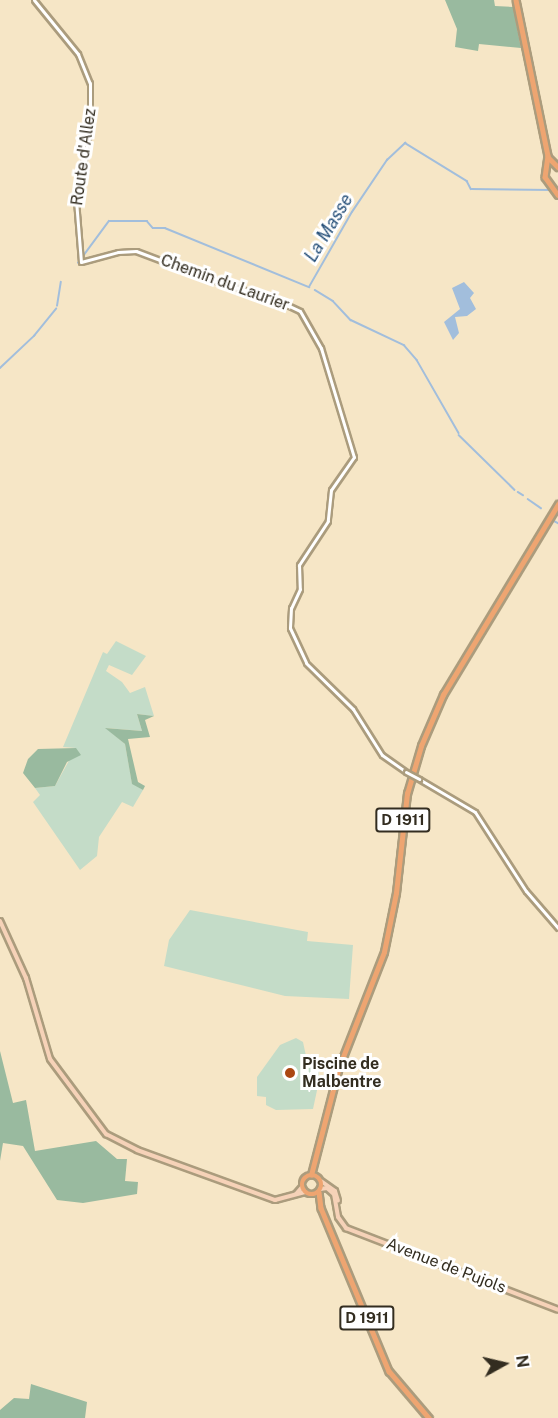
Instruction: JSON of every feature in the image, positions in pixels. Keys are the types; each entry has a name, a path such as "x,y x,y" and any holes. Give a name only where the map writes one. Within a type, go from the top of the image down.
{"main road":[{"path":"516,0 548,156 545,177 558,195"},
{"path":"547,170 556,167 548,156"},
{"path":"552,184 558,184"},
{"name":"D 1911","path":"311,1175 339,1067 384,952 396,892 407,794 421,746 443,695 558,504"},
{"path":"0,921 26,978 50,1059 106,1134 137,1149 274,1200 296,1194 303,1189 304,1178 311,1175 335,1191 338,1217"},
{"name":"D 1911","path":"316,1162 319,1179"},
{"path":"319,1179 319,1191"},
{"path":"303,1189 310,1194 327,1188 334,1194 338,1217"},
{"name":"D 1911","path":"319,1191 321,1208"},
{"name":"D 1911","path":"310,1194 321,1208 389,1371 429,1418"},
{"name":"Avenue de Pujols","path":"338,1217 346,1228 558,1310"}],"street":[{"name":"Route d'Allez","path":"34,0 78,54 90,83 91,121 76,200 80,261"},
{"name":"Chemin du Laurier","path":"80,261 118,252 141,252 226,285 281,300 300,311 307,320 327,360 345,434 354,454 351,464 331,490 329,517 299,565 300,589 291,608 290,628 306,663 352,709 382,755 406,772 475,812 526,891 558,928"}],"green space":[{"path":"445,0 494,0 495,6 513,7 521,48 479,44 478,51 455,47 457,29"},
{"path":"116,641 146,656 132,675 109,665 106,671 122,682 130,693 145,687 154,716 137,714 142,731 106,728 125,744 132,783 143,790 133,807 122,802 99,837 97,856 80,870 33,802 40,795 35,788 55,786 76,748 63,747 103,652 107,654"},
{"path":"137,714 154,716 145,720 150,737 128,739 138,782 145,786 143,790 132,784 125,744 105,728 142,731"},
{"path":"76,748 81,755 67,762 55,786 35,788 23,773 28,759 38,749"},
{"path":"190,910 308,932 307,941 353,945 349,999 285,996 164,966 169,940"},
{"name":"Piscine de Malbentre","path":"296,1038 303,1042 306,1056 318,1054 319,1081 313,1109 276,1110 266,1105 266,1097 257,1096 257,1077 280,1045"},
{"path":"0,1051 13,1103 26,1100 35,1151 96,1141 117,1159 127,1159 125,1181 138,1182 137,1194 83,1203 57,1200 23,1146 3,1143 0,1161"},
{"path":"31,1384 87,1402 85,1418 0,1418 0,1410 14,1398 29,1399"}],"water":[{"path":"464,282 474,293 470,298 476,309 467,316 455,317 459,333 453,340 444,322 460,309 452,288"}],"waterway":[{"name":"La Masse","path":"78,263 109,221 147,221 153,228 165,228 309,287 352,212 387,160 405,143 467,181 471,189 551,190"},
{"name":"La Masse","path":"57,306 61,282"},
{"path":"315,290 333,301 351,320 404,345 417,360 459,433"},
{"name":"La Masse","path":"0,368 34,336 56,309"},
{"path":"459,435 515,490"},
{"path":"518,492 523,495"},
{"path":"528,499 541,508"},
{"path":"552,520 558,523"}],"place":[{"name":"Piscine de Malbentre","path":"290,1073"}]}
